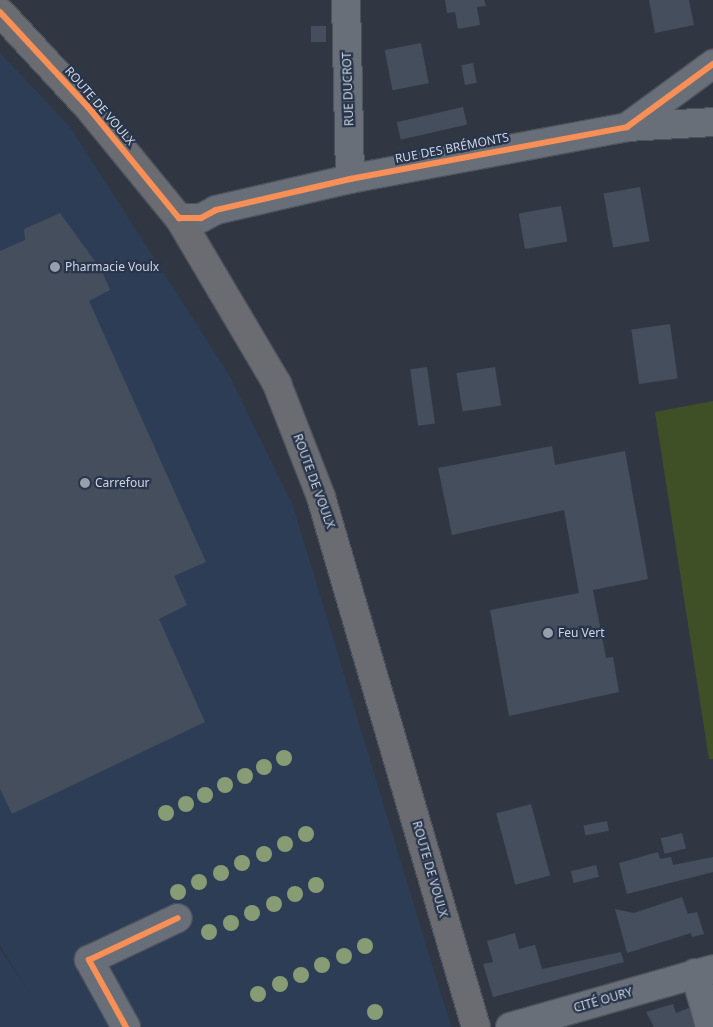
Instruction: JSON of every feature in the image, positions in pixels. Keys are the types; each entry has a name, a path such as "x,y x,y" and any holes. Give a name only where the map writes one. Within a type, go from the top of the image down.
{"main road":[{"name":"ROUTE DE VOULX","path":"0,12 88,107 178,218 277,384 321,497 476,1027"}],"street":[{"name":"RUE DUCROT","path":"346,0 350,179"},
{"name":"RUE DES BRÉMONTS","path":"178,218 201,218 216,210 350,179 627,127 713,64"},
{"path":"627,127 713,122"},
{"path":"126,1027 89,960 178,918"},
{"name":"CITÉ OURY","path":"510,1027 704,971 710,1027"}],"shaded area":[{"path":"0,53 70,127 229,375 293,506 451,1027 0,1027 0,949 32,996 0,946"}],"green space":[{"path":"713,401 713,759 709,759 655,412"}],"building":[{"path":"445,0 484,0 486,6 477,7 480,25 458,29 455,12 447,13"},
{"path":"649,0 689,0 694,25 655,33"},
{"path":"311,26 326,26 326,42 311,42"},
{"path":"421,43 429,83 393,90 385,50"},
{"path":"473,63 477,83 465,85 461,65"},
{"path":"463,107 467,125 401,140 397,122"},
{"path":"640,187 650,241 613,248 604,193"},
{"path":"561,206 567,241 525,249 519,213"},
{"name":"Carrefour","path":"60,213 102,271 110,290 89,301 206,562 174,576 187,605 159,619 205,722 12,814 0,789 0,251 25,240 24,229"},
{"path":"670,324 678,378 639,384 631,329"},
{"path":"427,367 435,423 418,426 410,369"},
{"path":"495,367 501,406 463,412 456,373"},
{"path":"552,446 555,465 625,451 648,579 593,590 606,658 613,657 619,692 509,716 490,610 579,593 564,510 452,535 438,468"},
{"path":"531,804 550,875 515,885 496,813"},
{"path":"607,821 609,831 585,835 583,826"},
{"path":"682,833 686,849 665,854 661,838"},
{"path":"658,852 660,859 671,857 673,865 713,857 713,872 627,894 619,863"},
{"path":"596,865 599,877 574,883 571,871"},
{"path":"682,897 688,914 697,912 704,934 692,937 691,933 627,953 615,909 634,913"},
{"path":"515,933 519,949 535,945 542,969 621,952 624,962 493,997 483,964 493,962 487,941"},
{"path":"673,1004 676,1013 689,1008 696,1027 654,1027 646,1012"}],"cycle path":[{"path":"0,12 88,107 179,218 201,218 216,210 350,179 627,127 713,64"},
{"path":"126,1027 89,960 178,918"}],"place":[{"name":"Pharmacie Voulx","path":"55,267"},
{"name":"Carrefour","path":"85,483"},
{"name":"Feu Vert","path":"548,633"}]}
